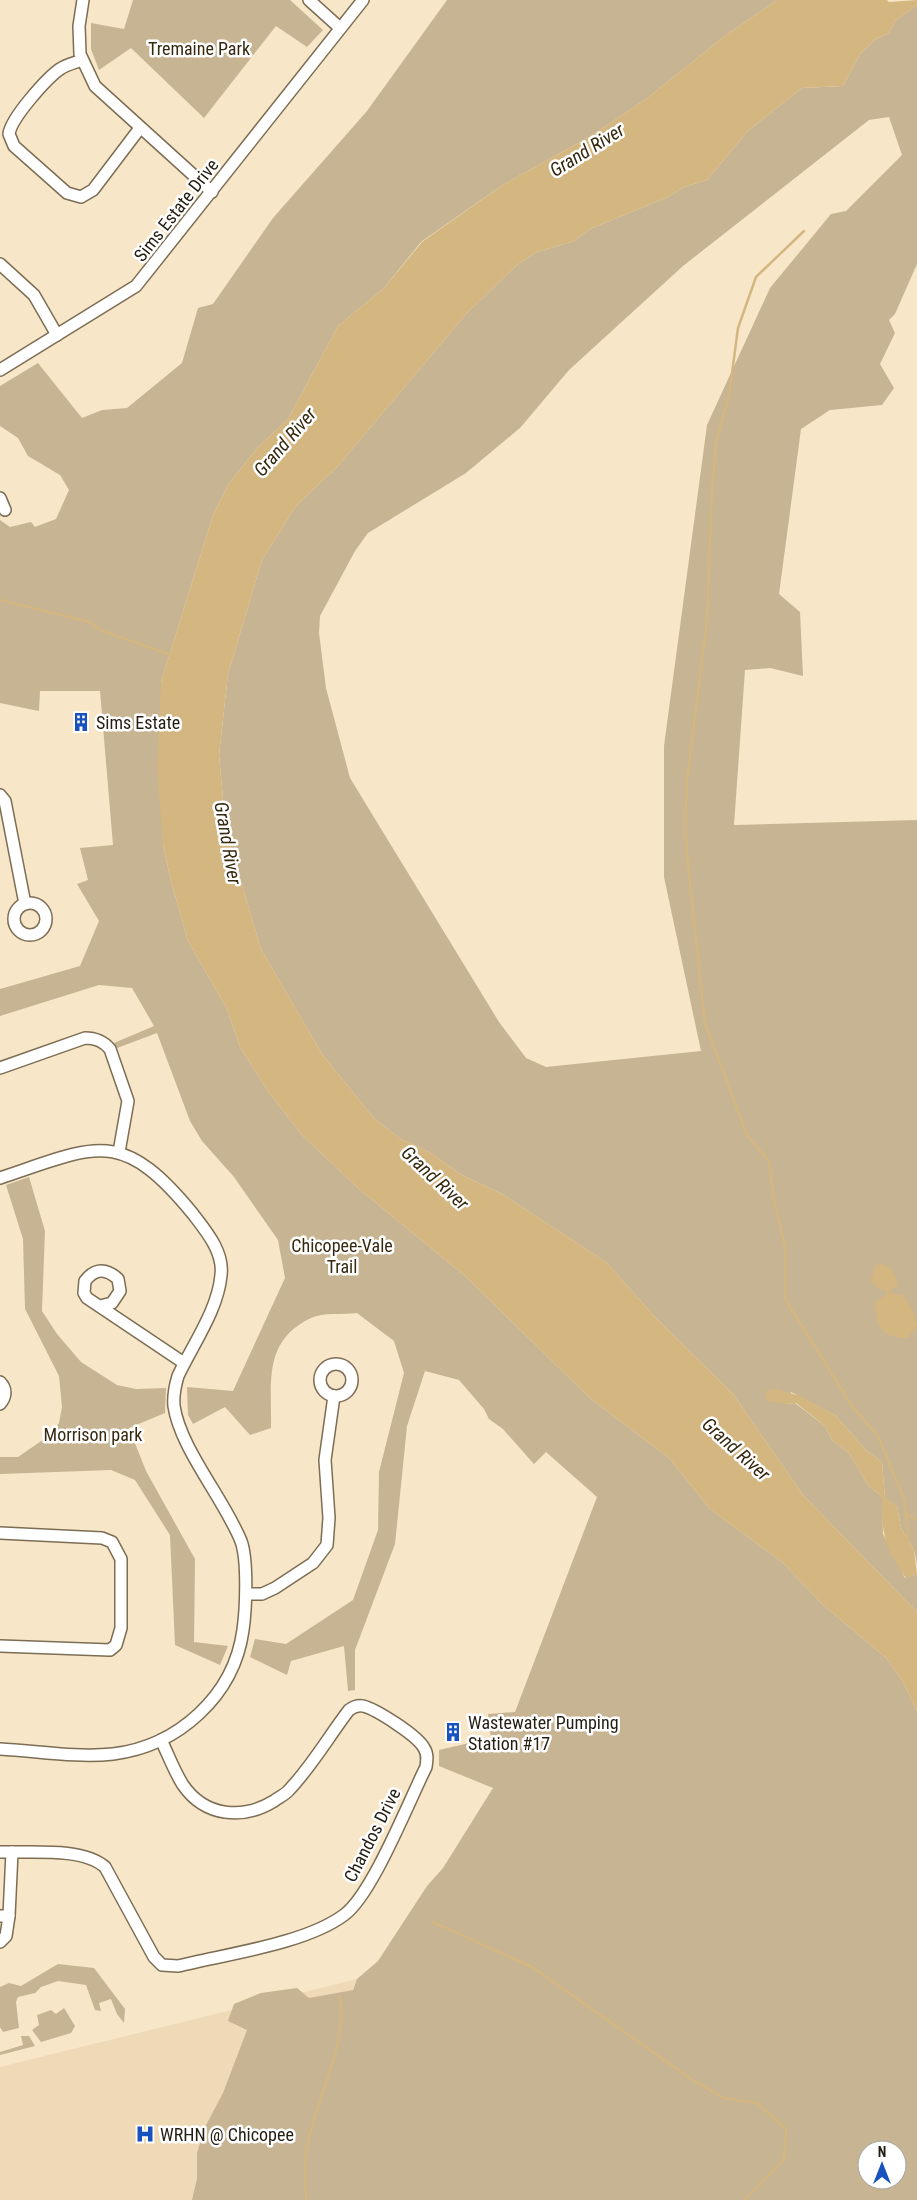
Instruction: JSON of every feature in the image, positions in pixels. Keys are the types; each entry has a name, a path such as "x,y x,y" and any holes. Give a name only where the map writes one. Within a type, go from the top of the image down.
{"street":[{"path":"82,0 79,26 82,60 90,78 100,92 212,192"},
{"path":"309,0 340,28"},
{"name":"Sims Estate Drive","path":"0,370 136,286 363,0"},
{"path":"82,60 67,65 56,73 14,121 10,134 14,146 66,193 81,197 93,190 140,128"},
{"path":"0,264 34,296 57,335"},
{"path":"0,498 5,510 0,507"},
{"path":"0,795 5,801 25,904"},
{"path":"0,1068 85,1038 100,1040 106,1044 110,1049 128,1101 119,1152"},
{"path":"0,1178 78,1152 96,1149 119,1152 136,1159 152,1169 205,1229 220,1256 222,1273 218,1296 184,1364 175,1388 174,1406 182,1432 242,1543 246,1594 242,1641 232,1670 222,1687 204,1709 184,1727 161,1740 129,1751 104,1754 0,1750"},
{"path":"100,1306 108,1314 184,1364"},
{"path":"0,1382 4,1388 5,1395 0,1404"},
{"path":"246,1594 262,1594 275,1588 313,1563 327,1545 330,1518 325,1460 334,1396"},
{"path":"0,1533 102,1538 112,1542 121,1559 121,1628 116,1645 110,1650 0,1646"},
{"name":"Chandos Drive","path":"0,1852 84,1855 99,1862 105,1867 154,1957 162,1965 170,1967 187,1964 307,1935 345,1915 367,1888 426,1767 427,1756 424,1747 415,1738 376,1711 362,1705 355,1706 349,1710 289,1791 259,1810 246,1813 231,1813 208,1807 195,1798 183,1785 161,1740"},
{"path":"0,1942 6,1936 4,1916 12,1852"}],"shaded area":[{"name":"WRHN @ Chicopee","path":"357,1979 260,2200 0,2200 0,2067"}],"green space":[{"name":"Tremaine Park","path":"133,0 290,0 323,30 307,47 276,26 204,118 131,48 99,70 91,49 91,23 124,29"},
{"name":"Chicopee-Vale Trail","path":"447,0 777,0 726,35 646,99 591,136 501,186 421,242 384,288 338,326 288,419 257,448 228,485 213,515 161,682 163,845 188,941 227,1009 240,1047 267,1090 302,1135 359,1189 465,1276 591,1399 669,1458 710,1509 782,1562 822,1604 886,1658 902,1680 917,1711 917,2200 192,2200 197,2179 197,2153 205,2127 223,2093 247,2030 228,2021 234,2004 261,1993 297,1988 309,1998 353,1990 357,1979 378,1961 427,1886 443,1868 493,1788 439,1766 439,1750 491,1738 488,1714 515,1712 597,1497 546,1452 534,1464 503,1429 489,1419 484,1409 459,1380 425,1371 407,1426 395,1544 355,1650 355,1690 348,1691 344,1646 291,1661 287,1675 250,1657 255,1639 286,1644 353,1600 378,1530 379,1472 404,1373 394,1341 357,1313 327,1314 311,1318 295,1328 284,1339 277,1351 271,1380 271,1428 250,1435 225,1407 193,1424 188,1415 187,1387 233,1391 285,1278 278,1240 234,1177 202,1141 190,1121 157,1033 117,1048 114,1043 154,1026 132,988 99,985 0,1016 0,989 80,966 99,921 77,884 88,880 80,848 113,845 100,691 40,691 39,711 0,703 0,520 10,527 31,522 35,527 56,519 69,490 60,475 28,456 18,438 0,426 0,386 38,363 82,418 102,410 127,408 182,363 198,308 213,304 273,218 367,111"},
{"path":"917,5 917,264 895,314 889,320 895,333 880,364 894,388 882,405 830,410 801,429 779,594 800,612 803,676 770,668 745,670 734,825 917,820 917,1564 914,1550 901,1528 897,1506 885,1498 882,1462 866,1450 835,1415 791,1392 785,1404 795,1403 825,1426 832,1440 849,1453 868,1485 882,1497 883,1534 905,1578 917,1574 917,1612 803,1495 733,1394 655,1317 607,1263 504,1195 462,1175 429,1152 399,1138 373,1117 322,1054 261,949 226,831 219,755 228,674 262,560 296,506 338,466 467,313 517,265 537,252 574,241 590,229 668,197 684,187 707,180 748,131 802,88 843,86 860,54 876,39 889,33 895,21","holes":["889,117 902,155 846,211 831,214 770,288 707,425 664,746 664,877 701,1051 546,1067 526,1058 499,1022 350,778 326,688 319,633 320,616 355,551 368,533 466,473 520,428 569,370 683,266 869,120"]},
{"name":"Morrison park","path":"29,1177 45,1231 42,1311 57,1334 81,1362 117,1385 136,1389 166,1388 165,1413 129,1428 146,1471 195,1559 194,1642 228,1646 220,1665 175,1645 170,1535 135,1480 111,1470 0,1474 0,1457 18,1457 53,1433 59,1423 62,1407 59,1376 25,1309 23,1239 6,1185"},
{"path":"58,1964 94,1968 125,2009 124,2023 117,2014 111,1999 99,2003 101,2011 95,2010 86,1985 58,1981 41,1987 35,1993 18,1997 16,2002 19,2028 3,2032 0,2027 0,1987 9,1983 21,1986"},
{"path":"64,2008 75,2026 71,2033 41,2042 32,2030 39,2025 37,2015 51,2010 56,2014"},
{"path":"21,2036 29,2036 35,2046 0,2055 0,2052 23,2045"}],"water":[{"name":"Grand River","path":"777,0 887,0 889,2 917,0 917,5 895,21 889,33 876,39 860,54 843,86 802,88 748,131 707,180 684,187 668,197 590,229 574,241 537,252 517,265 467,313 338,466 296,506 262,560 228,674 219,755 226,831 261,949 322,1054 373,1117 399,1138 429,1152 462,1175 504,1195 607,1263 655,1317 733,1394 803,1495 917,1612 917,1711 902,1680 886,1658 822,1604 782,1562 710,1509 669,1458 591,1399 465,1276 359,1189 302,1135 267,1090 240,1047 227,1009 188,941 163,845 157,768 161,682 213,515 228,485 257,448 288,419 338,326 384,288 422,242 501,186 591,136 646,99 726,35"},
{"path":"883,1264 894,1272 896,1278 898,1286 891,1289 891,1293 903,1295 913,1311 917,1326 907,1338 891,1336 886,1333 877,1318 875,1302 887,1294 885,1290 878,1289 871,1280 876,1265"},
{"path":"777,1389 800,1396 835,1415 866,1450 882,1462 885,1497 897,1506 901,1528 914,1550 917,1574 906,1578 893,1558 886,1540 882,1520 882,1497 868,1485 849,1453 832,1440 825,1426 796,1403 785,1404 766,1401 765,1391"}],"waterway":[{"path":"804,231 756,277 738,328 729,396 716,443 712,490 707,621 687,780 685,828 705,1023 747,1135 769,1161 774,1200 785,1246 785,1299 852,1406 878,1436 905,1501 908,1542"},
{"path":"0,600 90,622 100,630 171,655"},
{"path":"905,1514 917,1520"},
{"path":"433,1922 532,1967 694,2081 724,2098 757,2103 786,2129 784,2159 745,2200"},
{"path":"306,2200 306,2153 309,2136 336,2052 342,2012 339,1996"}],"place":[{"name":"Sims Estate","path":"81,722"},
{"name":"Wastewater Pumping Station #17","path":"453,1732"},
{"name":"WRHN @ Chicopee","path":"145,2134"}]}
